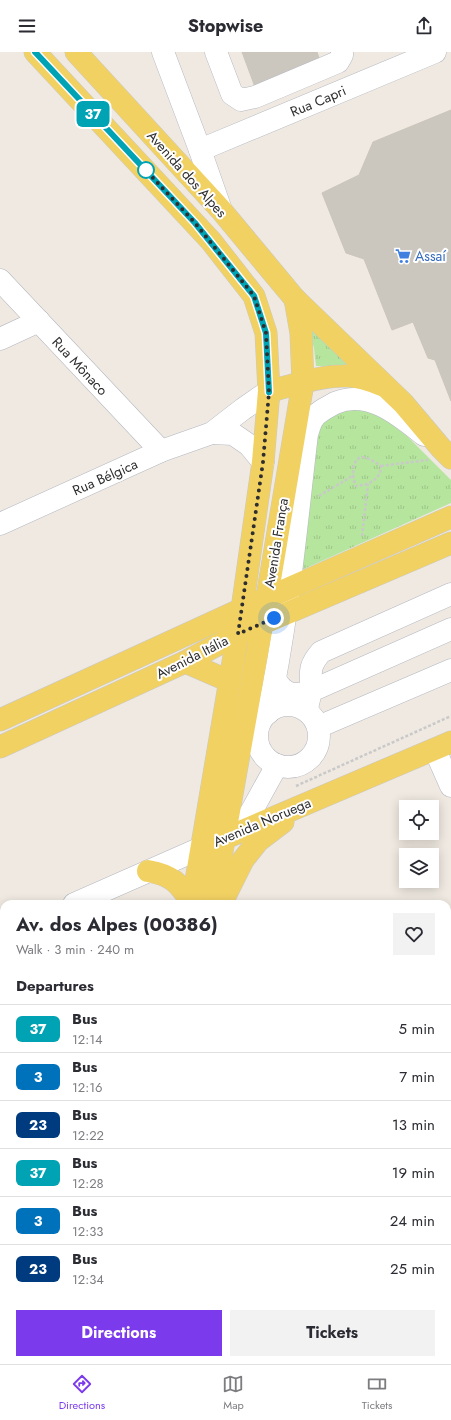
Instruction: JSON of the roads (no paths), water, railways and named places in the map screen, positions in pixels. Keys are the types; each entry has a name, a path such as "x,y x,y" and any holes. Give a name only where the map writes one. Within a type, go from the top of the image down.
{"main road":[{"name":"Avenida dos Alpes","path":"35,52 195,223 254,296 266,333 269,392"},
{"name":"Avenida dos Alpes","path":"76,52 221,210 295,299 403,403 447,454"},
{"name":"Avenida França","path":"215,900 232,835 267,597 302,383 301,333 295,299"},
{"path":"269,392 316,379 343,376 364,378 386,387"},
{"name":"Avenida França","path":"193,900 242,609 263,462 269,392"},
{"name":"Avenida Itália","path":"0,720 267,597 451,517"},
{"name":"Avenida Itália","path":"0,747 185,662 238,634 451,543"},
{"path":"185,662 229,681"},
{"name":"Avenida Noruega","path":"202,848 443,746"},
{"path":"223,900 244,860 258,841 306,804"},
{"path":"148,871 161,873 172,879 184,891 190,900"}],"street":[{"path":"163,52 221,210"},
{"path":"216,52 232,94 241,100 255,98 338,62 342,56 342,52"},
{"name":"Rua Capri","path":"200,150 436,52"},
{"name":"Rua Mônaco","path":"0,280 161,451"},
{"path":"0,338 39,321"},
{"name":"Rua Bélgica","path":"0,524 161,451 212,433 243,409 269,392"},
{"path":"268,713 286,613 307,434 313,418 326,407 340,401 355,398 370,401 385,407 403,418 447,454"},
{"name":"Rua Bélgica","path":"212,433 233,434 249,445 263,462"},
{"path":"451,594 321,652 310,667 313,717 312,755 305,762 296,766 286,767 277,765 268,759 261,751 258,741 258,731 261,721 276,707 286,705 297,706 313,717 451,683"},
{"path":"313,717 451,629"},
{"path":"278,656 283,665 292,670 304,670 310,667"},
{"path":"313,717 451,670"},
{"path":"275,679 279,688 286,692 301,694 313,717"},
{"path":"443,746 451,786"},
{"path":"232,835 277,765"},
{"name":"Avenida Noruega","path":"83,900 202,848"}],"place":[{"name":"Assaí","path":"403,256"}]}
